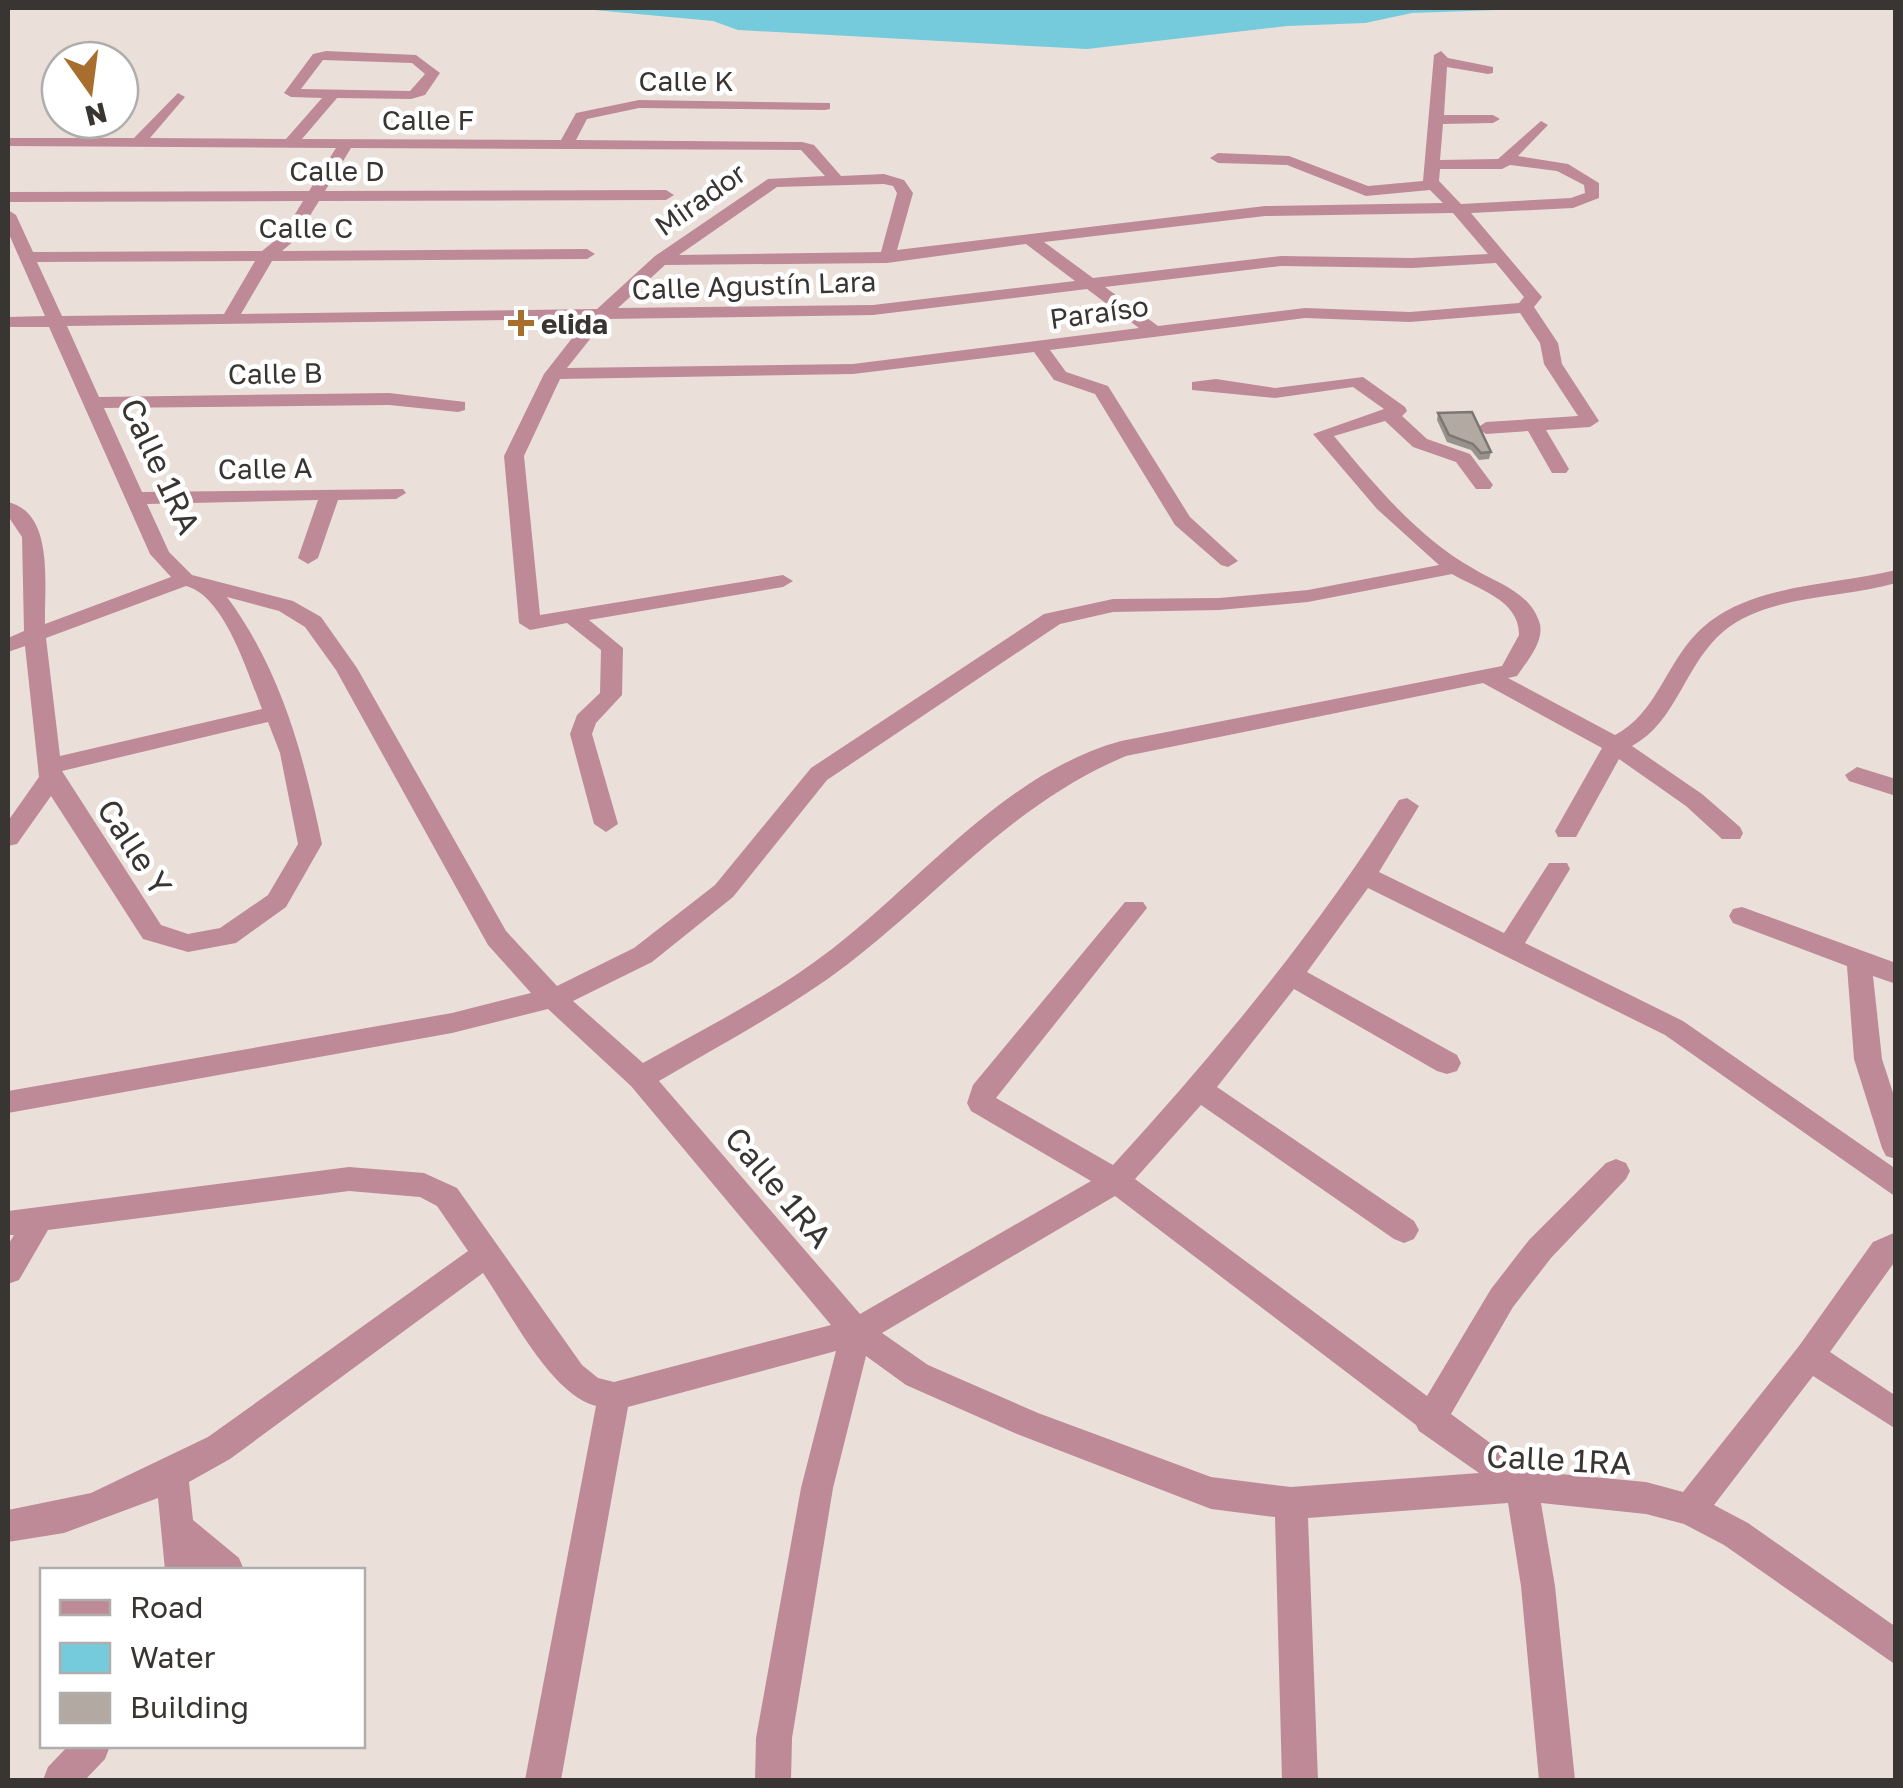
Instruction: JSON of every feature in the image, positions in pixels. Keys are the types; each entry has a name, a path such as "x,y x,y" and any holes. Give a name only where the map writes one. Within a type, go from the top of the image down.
{"street":[{"path":"290,144 332,95 416,94 433,72 416,58 322,56 290,91 332,95"},
{"path":"1486,428 1590,420 1553,364 1549,343 1524,307 1531,302 1531,292 1432,185 1433,120 1440,58 1488,70"},
{"path":"127,140 130,143 178,96"},
{"name":"Calle K","path":"566,145 582,116 629,104 825,106"},
{"path":"1433,120 1493,119"},
{"path":"1431,165 1495,165 1508,160 1540,125"},
{"name":"Calle F","path":"8,142 802,146 835,178"},
{"path":"230,318 267,254 290,237 346,144"},
{"path":"1218,158 1289,160 1366,191 1432,185"},
{"path":"660,260 886,258 1271,210 1459,210 1573,202 1593,195 1591,182 1580,174 1545,164 1508,160"},
{"name":"Mirador","path":"572,617 528,622 514,456 552,374 599,316 660,260 773,182 884,178 899,183 905,192 886,258"},
{"name":"Calle D","path":"8,197 666,195"},
{"name":"Calle 1RA","path":"8,215 160,554 197,583 286,606 313,622 346,668 497,938 553,998 642,1078 856,1332 916,1375 1028,1424 1211,1493 1291,1503 1522,1486 1646,1498 1690,1510 1736,1534 1896,1648"},
{"path":"1031,240 1156,332"},
{"name":"Calle C","path":"25,257 587,254"},
{"name":"Calle Agustín Lara","path":"8,322 885,309 1293,260 1412,263 1500,258"},
{"name":"Paraíso","path":"552,374 828,370 1040,348 1311,312 1454,316 1524,307"},
{"path":"1040,348 1060,376 1102,390 1182,521 1228,561"},
{"path":"642,1078 840,956 1019,800 1094,758 1120,749 1509,671 1528,640 1530,622 1506,596 1454,567 1367,488 1322,434 1398,411 1359,382 1275,393 1216,384 1198,386"},
{"name":"Calle B","path":"93,403 388,399 458,406"},
{"path":"1390,414 1420,443 1464,459 1483,486"},
{"path":"1534,425 1560,469"},
{"name":"Calle A","path":"135,498 396,493"},
{"path":"308,558 330,494"},
{"name":"Calle Y","path":"8,508 20,515 32,537 35,635 49,773 152,932 188,943 227,936 277,902 310,844 292,752 241,631 197,583"},
{"path":"8,1102 452,1024 553,998 611,972 672,934 724,891 819,774 1052,619 1086,608 1287,598 1414,579 1454,567"},
{"path":"1567,831 1615,744 1633,738 1654,715 1694,645 1722,622 1763,606 1896,576"},
{"path":"572,617 784,581"},
{"path":"8,644 197,583"},
{"path":"572,617 612,648 611,695 585,720 581,734 606,824"},
{"path":"1489,677 1615,744 1694,800 1731,833"},
{"path":"8,838 49,773 275,713"},
{"path":"1857,775 1896,788"},
{"path":"8,1272 23,1221 349,1179 385,1180 438,1190 488,1253 571,1375 589,1390 614,1396 856,1332 1116,1181 1199,1088 1291,975 1364,875 1407,806"},
{"path":"1510,946 1558,868"},
{"path":"1364,875 1674,1028 1896,1185"},
{"path":"1134,908 984,1093 981,1103 1116,1181 1430,1421 1522,1486 1538,1586 1556,1780"},
{"path":"1742,916 1896,974"},
{"path":"1859,960 1868,1060 1896,1148"},
{"path":"1291,975 1447,1064"},
{"path":"1199,1088 1404,1230"},
{"path":"1430,1421 1502,1298 1540,1249 1616,1171"},
{"path":"1690,1510 1810,1356 1884,1251 1896,1245"},
{"path":"8,1526 41,1524 84,1514 172,1475 234,1437 488,1253"},
{"path":"773,1780 774,1738 817,1488 856,1332"},
{"path":"1810,1356 1896,1414"},
{"path":"543,1780 614,1396"},
{"path":"172,1475 182,1568"},
{"path":"1291,1503 1300,1780"},
{"path":"180,1530 225,1568"},
{"path":"62,1780 90,1748"}],"water":[{"path":"573,8 1554,8 1412,13 1365,23 1287,26 1087,49 738,30 713,21"}],"building":[{"path":"1472,412 1491,452 1481,453 1473,444 1449,435 1438,413"}],"place":[{"name":"elida","path":"521,323"}]}
